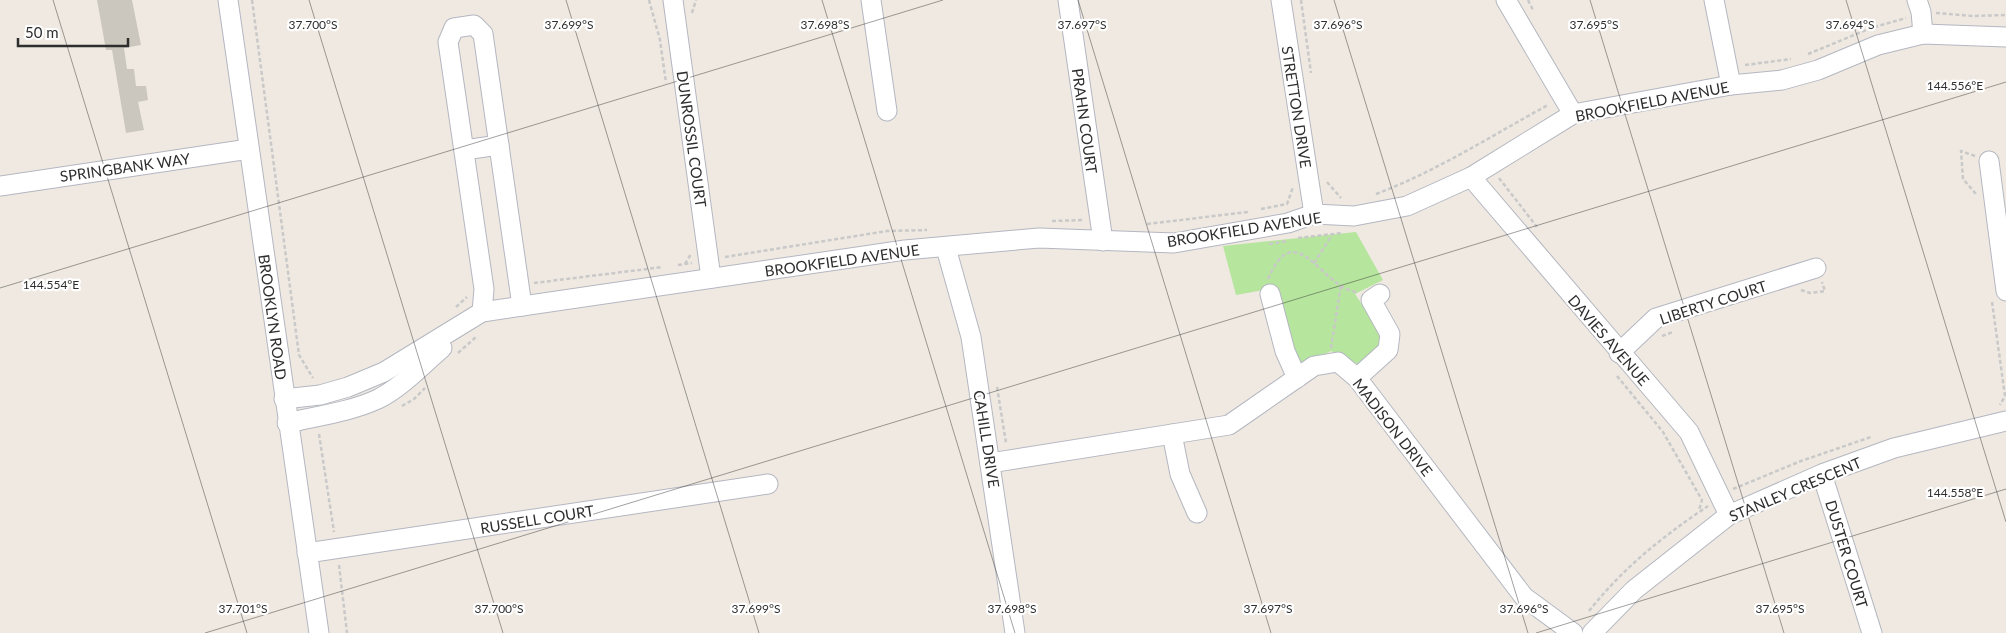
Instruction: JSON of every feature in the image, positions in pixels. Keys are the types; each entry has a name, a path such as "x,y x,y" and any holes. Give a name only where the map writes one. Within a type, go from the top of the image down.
{"street":[{"name":"BROOKLYN ROAD","path":"228,0 287,423 319,633"},
{"name":"DUNROSSIL COURT","path":"673,0 709,269"},
{"path":"871,0 887,111"},
{"name":"PRAHN COURT","path":"1068,0 1103,241"},
{"name":"STRETTON DRIVE","path":"1281,0 1314,214"},
{"path":"1506,0 1573,114"},
{"path":"1714,0 1730,77"},
{"name":"BROOKFIELD AVENUE","path":"284,399 314,384 348,387 384,372 482,312 522,306 709,269 1039,238 1174,243 1288,223 1314,214 1354,216 1407,206 1471,177 1573,114 1730,77 1782,80 1818,70 1878,45 1920,16 2006,37"},
{"path":"287,423 320,426 380,398 399,385 482,312 484,289 448,42 454,28 474,25 483,34 522,306"},
{"path":"464,150 499,145"},
{"name":"SPRINGBANK WAY","path":"0,186 250,149"},
{"path":"1989,160 2006,291"},
{"name":"DAVIES AVENUE","path":"1471,177 1619,353 1689,432 1730,516"},
{"name":"CAHILL DRIVE","path":"946,248 971,337 1015,633"},
{"name":"LIBERTY COURT","path":"1619,353 1656,318 1816,268"},
{"path":"1270,294 1285,351 1297,378"},
{"path":"1357,378 1388,350 1390,334 1371,300 1380,294"},
{"name":"MADISON DRIVE","path":"1328,364 1338,362 1357,378 1524,597 1573,633"},
{"path":"990,463 1229,426 1314,366 1328,364"},
{"path":"348,387 357,408"},
{"name":"STANLEY CRESCENT","path":"1592,633 1634,590 1730,516 1822,474 1894,448 2006,421"},
{"path":"1172,434 1180,474 1197,513"},
{"name":"DUSTER COURT","path":"1822,474 1872,633"},
{"name":"RUSSELL COURT","path":"307,553 768,484"}],"path":[{"path":"252,0 299,355 314,384"},
{"path":"1301,0 1311,76"},
{"path":"1730,77 1800,58 1871,28 1920,16 1935,13 1973,16 2006,15"},
{"path":"1374,194 1408,182 1454,159 1563,98"},
{"path":"1145,224 1254,211 1287,204 1293,187 1292,179"},
{"path":"1325,180 1340,198 1348,198"},
{"path":"1044,222 1072,219 1100,222"},
{"path":"676,265 709,269 887,232 934,230"},
{"path":"1314,262 1332,234"},
{"path":"1270,294 1266,283 1272,270 1282,256 1291,252 1304,254 1350,291 1380,294"},
{"path":"519,285 666,267"},
{"path":"1328,364 1341,285"},
{"path":"451,312 473,291 484,289"},
{"path":"453,358 479,334"},
{"path":"1614,372 1663,432 1702,500 1699,512"},
{"path":"399,407 414,399 427,385"},
{"path":"320,426 347,633"}],"green space":[{"path":"1356,232 1383,280 1355,294 1387,342 1362,366 1331,351 1297,368 1275,288 1236,295 1223,246"}],"building":[{"path":"97,0 132,0 141,45 124,48 127,69 134,69 136,86 146,86 148,100 138,102 144,130 126,133 112,50 106,50"}]}
